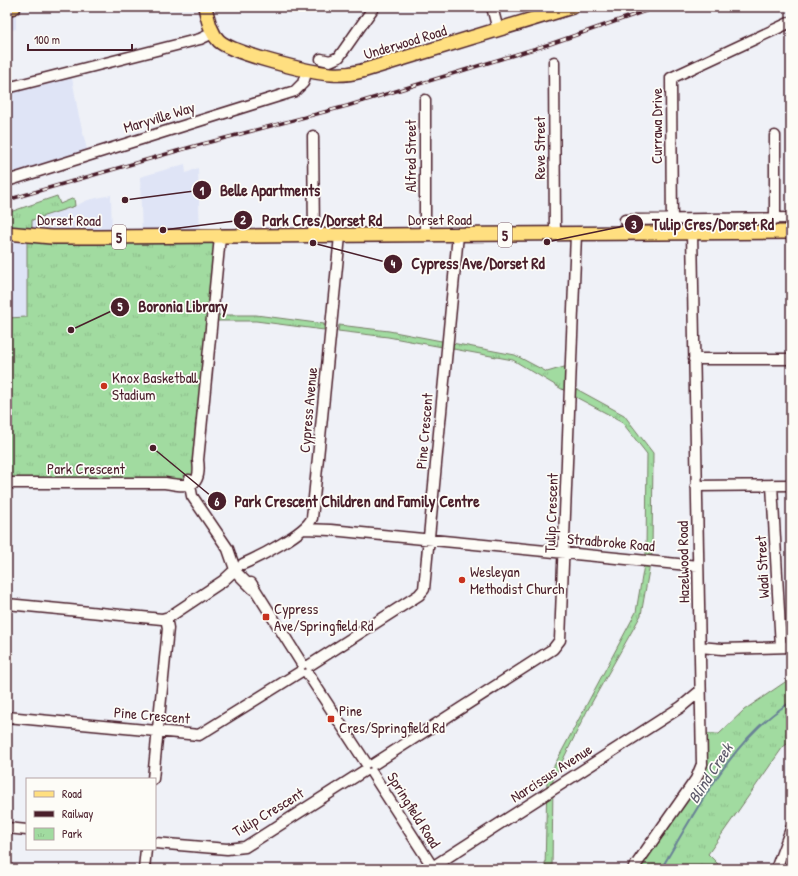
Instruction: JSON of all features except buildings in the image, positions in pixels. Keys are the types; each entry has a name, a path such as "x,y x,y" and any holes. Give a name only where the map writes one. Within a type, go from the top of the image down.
{"main road":[{"path":"7,9 14,7"},
{"path":"205,7 213,33"},
{"name":"Underwood Road","path":"213,33 219,41 237,51 310,70 332,74 354,73 572,7"},
{"name":"Dorset Road","path":"10,235 56,237 220,237 791,232"}],"street":[{"path":"321,59 330,61 339,57 374,7"},
{"path":"492,7 498,30"},
{"name":"Currawa Drive","path":"672,233 671,78 791,22"},
{"path":"7,88 200,39 213,33"},
{"name":"Reve Street","path":"554,62 554,234"},
{"name":"Maryville Way","path":"7,181 295,91 303,83 310,70"},
{"name":"Alfred Street","path":"425,100 425,235"},
{"path":"313,136 314,236"},
{"path":"775,136 775,219"},
{"path":"625,220 791,218"},
{"name":"Hazelwood Road","path":"633,869 700,773 702,759 692,233"},
{"name":"Tulip Crescent","path":"156,843 227,849 245,847 558,645 562,633 576,234"},
{"name":"Pine Crescent","path":"7,717 203,734 421,593 424,587 429,539 458,235"},
{"name":"Cypress Avenue","path":"307,526 313,514 340,236"},
{"path":"191,482 199,475 198,460 220,237"},
{"path":"694,359 791,358"},
{"name":"Park Crescent","path":"7,483 191,482"},
{"name":"Springfield Road","path":"191,482 192,496 201,507 433,866"},
{"name":"Wadi Street","path":"772,485 786,647"},
{"path":"696,486 791,485"},
{"path":"7,604 158,619 166,618 307,526"},
{"name":"Stradbroke Road","path":"307,526 331,530 698,566"},
{"path":"153,778 168,625 166,618"},
{"path":"700,650 786,647"},
{"name":"Narcissus Avenue","path":"433,866 681,707 700,691"},
{"name":"Narcissus Avenue","path":"681,707 700,702"},
{"path":"7,828 26,830"},
{"path":"776,869 791,830"},
{"path":"144,869 146,850"}],"shaded area":[{"path":"7,7 16,7 16,29 7,31"},
{"path":"71,72 78,112 88,154 7,181 7,88"},
{"path":"185,164 186,173 198,168 200,237 142,237 140,177"},
{"path":"111,195 112,237 32,236 32,220 73,207 88,200"},
{"path":"7,233 27,235 27,317 7,318"}],"green space":[{"path":"57,196 60,204 74,198 75,206 32,220 32,236 220,237 212,315 256,315 324,324 324,330 256,321 212,321 197,470 192,481 7,483 7,318 27,317 27,236 7,233 7,213"},
{"path":"339,325 389,331 515,355 547,372 571,365 571,386 624,415 653,453 652,553 641,615 587,711 553,780 552,869 545,869 547,779 636,612 646,553 647,454 621,421 570,394 513,360 388,337 338,331"},
{"path":"791,678 791,741 783,747 708,854 723,869 633,869 696,779 701,734 719,734 744,710"}],"waterway":[{"name":"Blind Creek","path":"661,869 717,777 733,755 770,717 791,702"}],"railway":[{"path":"7,200 191,147 347,106 550,44 657,7"}],"place":[{"name":"Belle Apartments","path":"125,200"},
{"name":"Park Cres/Dorset Rd","path":"163,230"},
{"name":"Tulip Cres/Dorset Rd","path":"547,242"},
{"name":"Cypress Ave/Dorset Rd","path":"313,243"},
{"name":"Boronia Library","path":"71,330"},
{"name":"Knox Basketball Stadium","path":"104,386"},
{"name":"Park Crescent Children and Family Centre","path":"153,448"},
{"name":"Wesleyan Methodist Church","path":"462,580"},
{"name":"Cypress Ave/Springfield Rd","path":"266,617"},
{"name":"Pine Cres/Springfield Rd","path":"331,719"}]}
